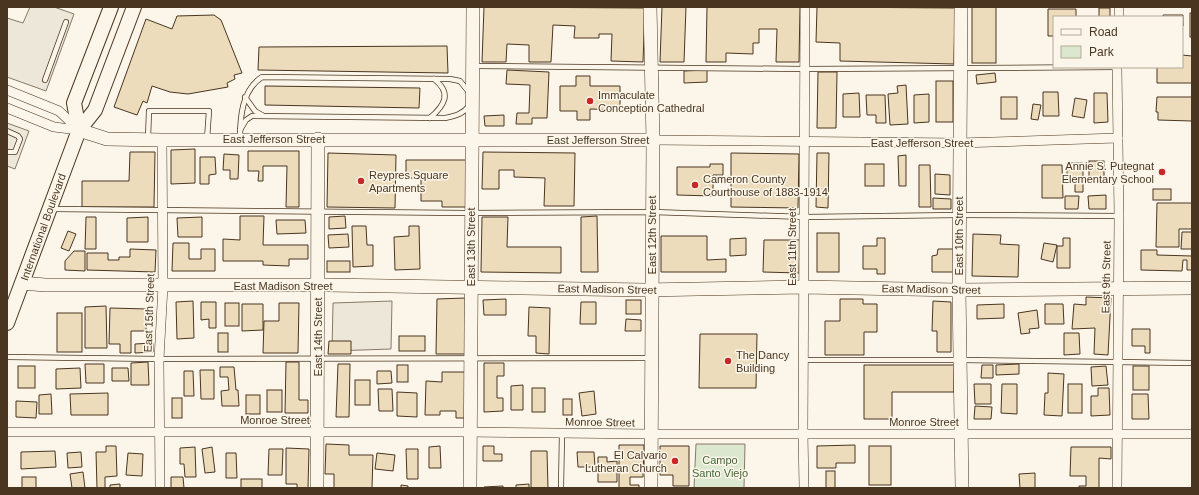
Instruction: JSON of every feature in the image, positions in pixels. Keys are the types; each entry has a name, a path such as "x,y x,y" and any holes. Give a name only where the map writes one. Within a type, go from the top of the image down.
{"main road":[{"path":"79,130 74,102 112,7"},
{"name":"International Boulevard","path":"7,323 79,130 95,110 134,7"},
{"name":"East 13th Street","path":"470,488 470,358 472,287 471,213 473,139 471,66 472,7"},
{"name":"East 12th Street","path":"650,7 653,140 651,488"},
{"name":"East 10th Street","path":"961,7 959,290 962,488"},
{"name":"East Jefferson Street","path":"79,130 107,138 162,140 208,140 240,134 318,139 653,140"},
{"name":"East 14th Street","path":"317,488 318,139"},
{"name":"East Madison Street","path":"22,283 46,285 318,285 652,290 803,287 959,290 1192,288"}],"street":[{"name":"East 11th Street","path":"804,488 803,287 806,7"},
{"name":"East 9th Street","path":"1117,68 1119,216 1117,288 1117,488"},
{"path":"7,90 59,111 79,130"},
{"path":"7,108 54,127 79,130"},
{"name":"East Jefferson Street","path":"653,140 959,143 1118,138"},
{"name":"East 15th Street","path":"160,488 159,359 163,286 161,211 162,140"},
{"name":"Monroe Street","path":"7,432 318,431 652,434 1192,434"}],"lane":[{"path":"44,80 66,22"},
{"path":"471,66 805,69 1053,67"},
{"path":"269,76 434,79 460,81 468,88 472,103 466,111 456,116 430,118 252,116 246,120 240,134 245,97 254,82 269,76"},
{"path":"430,118 443,106 445,96 442,85 434,79"},
{"path":"245,97 255,111 262,115"},
{"path":"148,139 149,111 209,111 208,140"},
{"path":"7,131 18,136 20,139 15,152 7,152"},
{"path":"49,209 161,211 317,210 471,213 653,212 804,217 959,215 1119,216"},
{"path":"7,357 159,359 652,358"},
{"path":"803,360 960,360 1192,363"},
{"path":"561,488 562,433"}],"green space":[{"name":"Campo Santo Viejo","path":"696,444 745,444 744,488 694,488"}],"shaded area":[{"path":"30,7 54,7 74,14 46,91 7,77 7,18 23,23"},
{"path":"7,123 29,131 15,169 7,166"},
{"path":"392,301 391,349 332,351 333,303"}],"building":[{"path":"484,7 645,8 643,62 611,61 612,34 599,34 599,38 574,38 575,26 553,25 551,62 529,62 529,45 507,44 506,62 482,62"},
{"path":"662,7 686,7 684,62 660,62"},
{"path":"707,7 800,7 799,62 776,62 777,29 759,29 759,43 753,43 753,54 726,53 726,62 706,62"},
{"path":"817,7 955,8 954,64 840,61 840,43 816,42"},
{"path":"972,7 996,7 996,63 972,63"},
{"path":"1099,8 1110,8 1110,16 1099,16"},
{"path":"1048,9 1076,9 1076,16 1053,16 1053,36 1048,36"},
{"path":"1190,13 1192,13 1192,37 1190,37"},
{"path":"214,15 221,20 242,73 234,75 235,79 227,83 228,87 188,94 170,92 152,86 147,103 143,101 137,115 114,107 146,19 172,29 177,16"},
{"path":"1163,15 1183,15 1183,16"},
{"path":"447,46 448,73 258,70 259,47"},
{"path":"1183,55 1192,56 1192,83 1157,83 1157,68 1183,68"},
{"path":"507,70 549,72 547,118 532,118 532,124 516,124 517,113 529,113 530,85 506,84"},
{"path":"707,70 707,82 684,83 684,71"},
{"path":"818,72 837,72 836,128 817,128"},
{"path":"995,73 996,82 977,84 976,75"},
{"name":"Immaculate Conception Cathedral","path":"576,76 590,76 590,86 620,86 620,110 590,109 590,120 577,120 577,111 560,111 560,86 576,86"},
{"path":"936,81 953,81 953,122 936,122"},
{"path":"906,85 908,124 890,125 888,94 898,93 897,86"},
{"path":"265,86 420,88 419,108 265,105"},
{"path":"1043,92 1058,92 1059,116 1043,116"},
{"path":"859,93 860,117 843,117 843,94"},
{"path":"1094,93 1107,93 1108,122 1094,123"},
{"path":"929,94 929,122 914,123 914,95"},
{"path":"866,95 885,95 886,123 876,123 876,115 867,115"},
{"path":"1001,97 1017,97 1017,119 1001,119"},
{"path":"1157,97 1192,97 1192,121 1158,120 1158,112 1156,112"},
{"path":"1075,98 1087,100 1084,118 1072,116"},
{"path":"1033,104 1041,105 1038,120 1031,119"},
{"path":"504,115 504,126 485,126 484,116"},
{"path":"195,149 195,183 171,184 171,150"},
{"path":"248,151 299,151 299,207 286,207 287,166 263,166 263,181 258,181 259,171 248,171"},
{"path":"130,152 155,152 154,207 82,207 82,181 129,181"},
{"path":"483,152 575,153 574,206 544,206 545,178 514,177 514,170 499,170 499,189 482,189"},
{"name":"Reypres Square Apartments","path":"328,153 396,155 395,208 327,207"},
{"path":"731,153 799,154 798,208 731,207"},
{"path":"817,153 829,153 828,208 816,207"},
{"path":"224,154 239,155 238,179 230,179 230,170 223,170"},
{"path":"906,155 906,186 899,186 898,156"},
{"path":"200,157 215,157 216,174 209,175 209,184 200,184"},
{"path":"406,160 466,160 466,207 442,207 442,201 421,201 421,178 406,178"},
{"path":"1089,161 1104,161 1104,180 1089,180"},
{"path":"1067,163 1083,163 1083,192 1075,192 1075,180 1067,180"},
{"name":"Cameron County Courthouse of 1883-1914","path":"710,164 723,164 723,175 713,175 713,196 677,195 677,167 710,167"},
{"path":"865,164 884,164 884,186 865,186"},
{"path":"919,165 930,165 931,207 919,207"},
{"path":"1042,165 1062,165 1063,198 1042,198"},
{"path":"935,174 950,175 950,195 935,194"},
{"path":"1153,189 1171,189 1171,200 1153,200"},
{"path":"1106,195 1106,209 1089,209 1088,196"},
{"path":"1065,196 1079,196 1078,209 1065,209"},
{"path":"933,198 951,199 951,209 933,209"},
{"path":"1157,203 1192,203 1192,229 1179,229 1179,247 1156,247"},
{"path":"240,216 264,216 263,245 308,245 308,259 289,259 289,266 263,265 263,261 223,261 223,239 240,240"},
{"path":"345,216 346,228 329,229 329,217"},
{"path":"597,216 598,272 581,272 581,217"},
{"path":"86,217 96,217 96,249 85,249"},
{"path":"148,217 148,242 127,242 127,218"},
{"path":"202,217 202,237 178,237 177,218"},
{"path":"482,217 508,217 507,247 561,247 561,273 481,272"},
{"path":"276,220 305,220 306,233 277,234"},
{"path":"352,226 366,226 367,245 373,245 373,266 353,267"},
{"path":"409,226 419,226 420,269 395,270 394,237 409,236"},
{"path":"68,231 76,234 69,251 61,248"},
{"path":"1182,232 1192,232 1192,249 1181,249"},
{"path":"817,233 839,233 839,272 817,272"},
{"path":"348,234 349,247 329,248 328,235"},
{"path":"973,234 1001,235 1000,244 1019,245 1018,277 972,276"},
{"path":"661,236 707,236 707,260 726,259 726,272 661,272"},
{"path":"746,238 746,255 730,256 730,239"},
{"path":"877,238 885,238 885,274 877,274 877,269 863,269 863,246 877,246"},
{"path":"1063,238 1070,238 1070,268 1057,268 1057,246 1063,246"},
{"path":"764,240 800,240 799,273 763,272"},
{"path":"173,243 189,243 189,259 201,259 201,249 215,249 215,271 172,271"},
{"path":"1044,243 1057,245 1053,262 1041,259"},
{"path":"130,249 156,250 155,272 87,270 87,253 108,253 108,260 119,260 119,257 130,257"},
{"path":"938,249 954,249 954,272 932,272 932,256 937,255"},
{"path":"1141,250 1157,250 1157,255 1192,256 1192,270 1187,270 1187,260 1183,260 1182,271 1141,270"},
{"path":"74,251 85,251 85,271 65,270 65,261"},
{"path":"327,261 350,261 350,272 327,272"},
{"path":"1086,297 1111,298 1108,355 1094,354 1095,328 1072,329 1074,304 1086,305"},
{"path":"465,298 465,354 436,354 437,299"},
{"path":"506,299 506,315 484,315 483,300"},
{"path":"840,299 863,299 863,304 877,304 877,332 864,332 864,355 825,355 825,321 840,321"},
{"path":"626,300 641,300 641,314 626,314"},
{"path":"193,301 194,338 177,339 176,302"},
{"path":"933,301 951,302 951,352 937,352 937,331 932,331"},
{"path":"201,302 216,302 216,328 209,328 209,319 201,320"},
{"path":"581,302 596,302 596,324 580,324"},
{"path":"225,303 239,303 239,326 225,326"},
{"path":"279,303 299,303 298,353 263,353 264,321 279,321"},
{"path":"242,304 263,304 263,330 242,331"},
{"path":"1004,304 1004,318 977,319 977,305"},
{"path":"1045,304 1063,304 1064,324 1045,324"},
{"path":"106,306 107,348 85,348 85,307"},
{"path":"529,307 550,308 549,354 536,353 536,336 528,336"},
{"path":"110,308 147,309 146,331 131,331 131,353 120,353 120,344 109,344"},
{"path":"1037,310 1039,328 1029,329 1030,333 1021,334 1018,313"},
{"path":"57,313 82,313 82,352 57,352"},
{"path":"626,319 641,320 641,331 625,331"},
{"path":"1132,329 1150,329 1150,353 1145,353 1145,346 1132,346"},
{"path":"218,333 228,333 228,352 218,352"},
{"path":"1064,333 1079,333 1080,354 1064,355"},
{"name":"The Dancy Building","path":"700,334 757,334 756,388 699,388"},
{"path":"399,336 425,336 425,351 399,351"},
{"path":"329,341 351,341 351,354 328,354"},
{"path":"153,343 153,352 135,353 135,344"},
{"path":"148,362 149,385 131,385 131,363"},
{"path":"286,362 299,362 299,400 308,400 308,413 285,413"},
{"path":"484,363 504,363 504,376 497,376 497,398 503,398 503,411 484,412"},
{"path":"85,364 104,364 104,383 86,383"},
{"path":"338,364 350,364 349,417 336,417"},
{"path":"1019,364 1019,374 996,375 996,365"},
{"path":"397,365 408,365 408,382 397,382"},
{"path":"864,365 954,365 954,392 892,392 892,419 864,419"},
{"path":"982,365 993,365 993,378 981,378"},
{"path":"18,366 35,366 35,388 18,388"},
{"path":"1106,366 1108,385 1092,386 1091,367"},
{"path":"1133,366 1149,366 1149,390 1133,390"},
{"path":"220,367 234,367 239,406 222,406 221,391 229,390 228,377 220,377"},
{"path":"80,368 81,388 56,389 56,369"},
{"path":"112,368 128,368 129,381 112,381"},
{"path":"200,370 214,370 214,399 201,399"},
{"path":"184,371 193,371 194,396 184,396"},
{"path":"377,371 391,371 392,383 377,384"},
{"path":"442,372 467,372 465,418 456,418 456,411 440,411 440,415 425,415 426,381 442,382"},
{"path":"1048,373 1064,374 1062,416 1044,415 1045,393 1048,393"},
{"path":"355,380 370,380 370,405 355,405"},
{"path":"974,384 991,384 991,404 975,404"},
{"path":"1002,384 1017,384 1017,414 1001,413"},
{"path":"1068,384 1082,384 1082,413 1068,413"},
{"path":"523,385 523,410 511,410 511,386"},
{"path":"532,388 545,388 545,412 532,412"},
{"path":"1098,388 1109,388 1110,415 1091,416 1091,396 1098,396"},
{"path":"378,389 392,389 393,411 379,411"},
{"path":"267,390 282,390 282,412 267,412"},
{"path":"594,391 596,414 582,416 579,393"},
{"path":"397,392 417,393 417,417 397,416"},
{"path":"108,393 108,415 71,415 70,394"},
{"path":"51,394 52,414 39,414 39,395"},
{"path":"1132,394 1148,394 1149,419 1132,419"},
{"path":"246,395 260,395 260,414 246,414"},
{"path":"172,398 182,398 182,418 172,418"},
{"path":"563,399 572,399 572,415 563,415"},
{"path":"16,401 37,402 36,418 16,417"},
{"path":"975,406 992,407 991,419 974,419"},
{"path":"326,444 349,445 349,455 373,455 372,488 334,488 334,474 325,474"},
{"path":"619,445 644,445 643,477 630,477 630,485 639,485 639,488 619,488"},
{"path":"855,445 855,463 836,463 836,468 817,468 817,446"},
{"path":"106,446 116,446 117,476 105,477 105,488 97,488 96,452 106,452"},
{"path":"440,446 441,468 429,468 429,447"},
{"path":"483,446 494,446 494,454 502,454 502,461 483,461"},
{"name":"El Calvario Lutheran Church","path":"660,446 689,446 689,486 673,486 673,475 660,475"},
{"path":"869,446 891,446 891,485 869,485"},
{"path":"195,447 196,477 185,477 184,464 180,464 180,448"},
{"path":"212,447 215,472 205,473 202,449"},
{"path":"1071,447 1111,447 1111,459 1099,458 1099,488 1079,488 1079,486 1086,486 1086,476 1070,476"},
{"path":"286,448 309,449 308,488 297,488 297,484 286,484"},
{"path":"269,449 283,449 282,475 268,475"},
{"path":"406,449 418,449 418,479 407,479"},
{"path":"55,451 56,467 21,469 21,452"},
{"path":"531,451 547,451 548,488 531,488"},
{"path":"81,452 82,467 68,468 67,453"},
{"path":"577,452 594,452 595,467 578,467"},
{"path":"128,453 143,454 142,476 126,475"},
{"path":"226,453 236,453 237,478 226,478"},
{"path":"377,453 395,455 393,471 375,469"},
{"path":"598,457 607,457 607,462 617,461 617,482 598,482"},
{"path":"826,471 835,471 835,488 826,488"},
{"path":"83,472 85,488 72,488 70,474"},
{"path":"1035,473 1035,488 1020,488 1019,474"},
{"path":"22,477 36,477 36,488 22,488"},
{"path":"171,477 183,477 184,488 171,488"},
{"path":"241,479 262,479 262,488 241,488"},
{"path":"120,484 120,488 110,488 110,485"},
{"path":"529,484 529,488 516,488 516,485"},
{"path":"401,485 408,486 408,488 401,488"},
{"path":"503,486 503,488 484,488 484,487"}],"place":[{"name":"Immaculate Conception Cathedral","path":"590,101"},
{"name":"Annie S. Putegnat Elementary School","path":"1162,172"},
{"name":"Reypres Square Apartments","path":"361,181"},
{"name":"Cameron County Courthouse of 1883-1914","path":"695,185"},
{"name":"The Dancy Building","path":"728,361"},
{"name":"El Calvario Lutheran Church","path":"675,461"}]}
